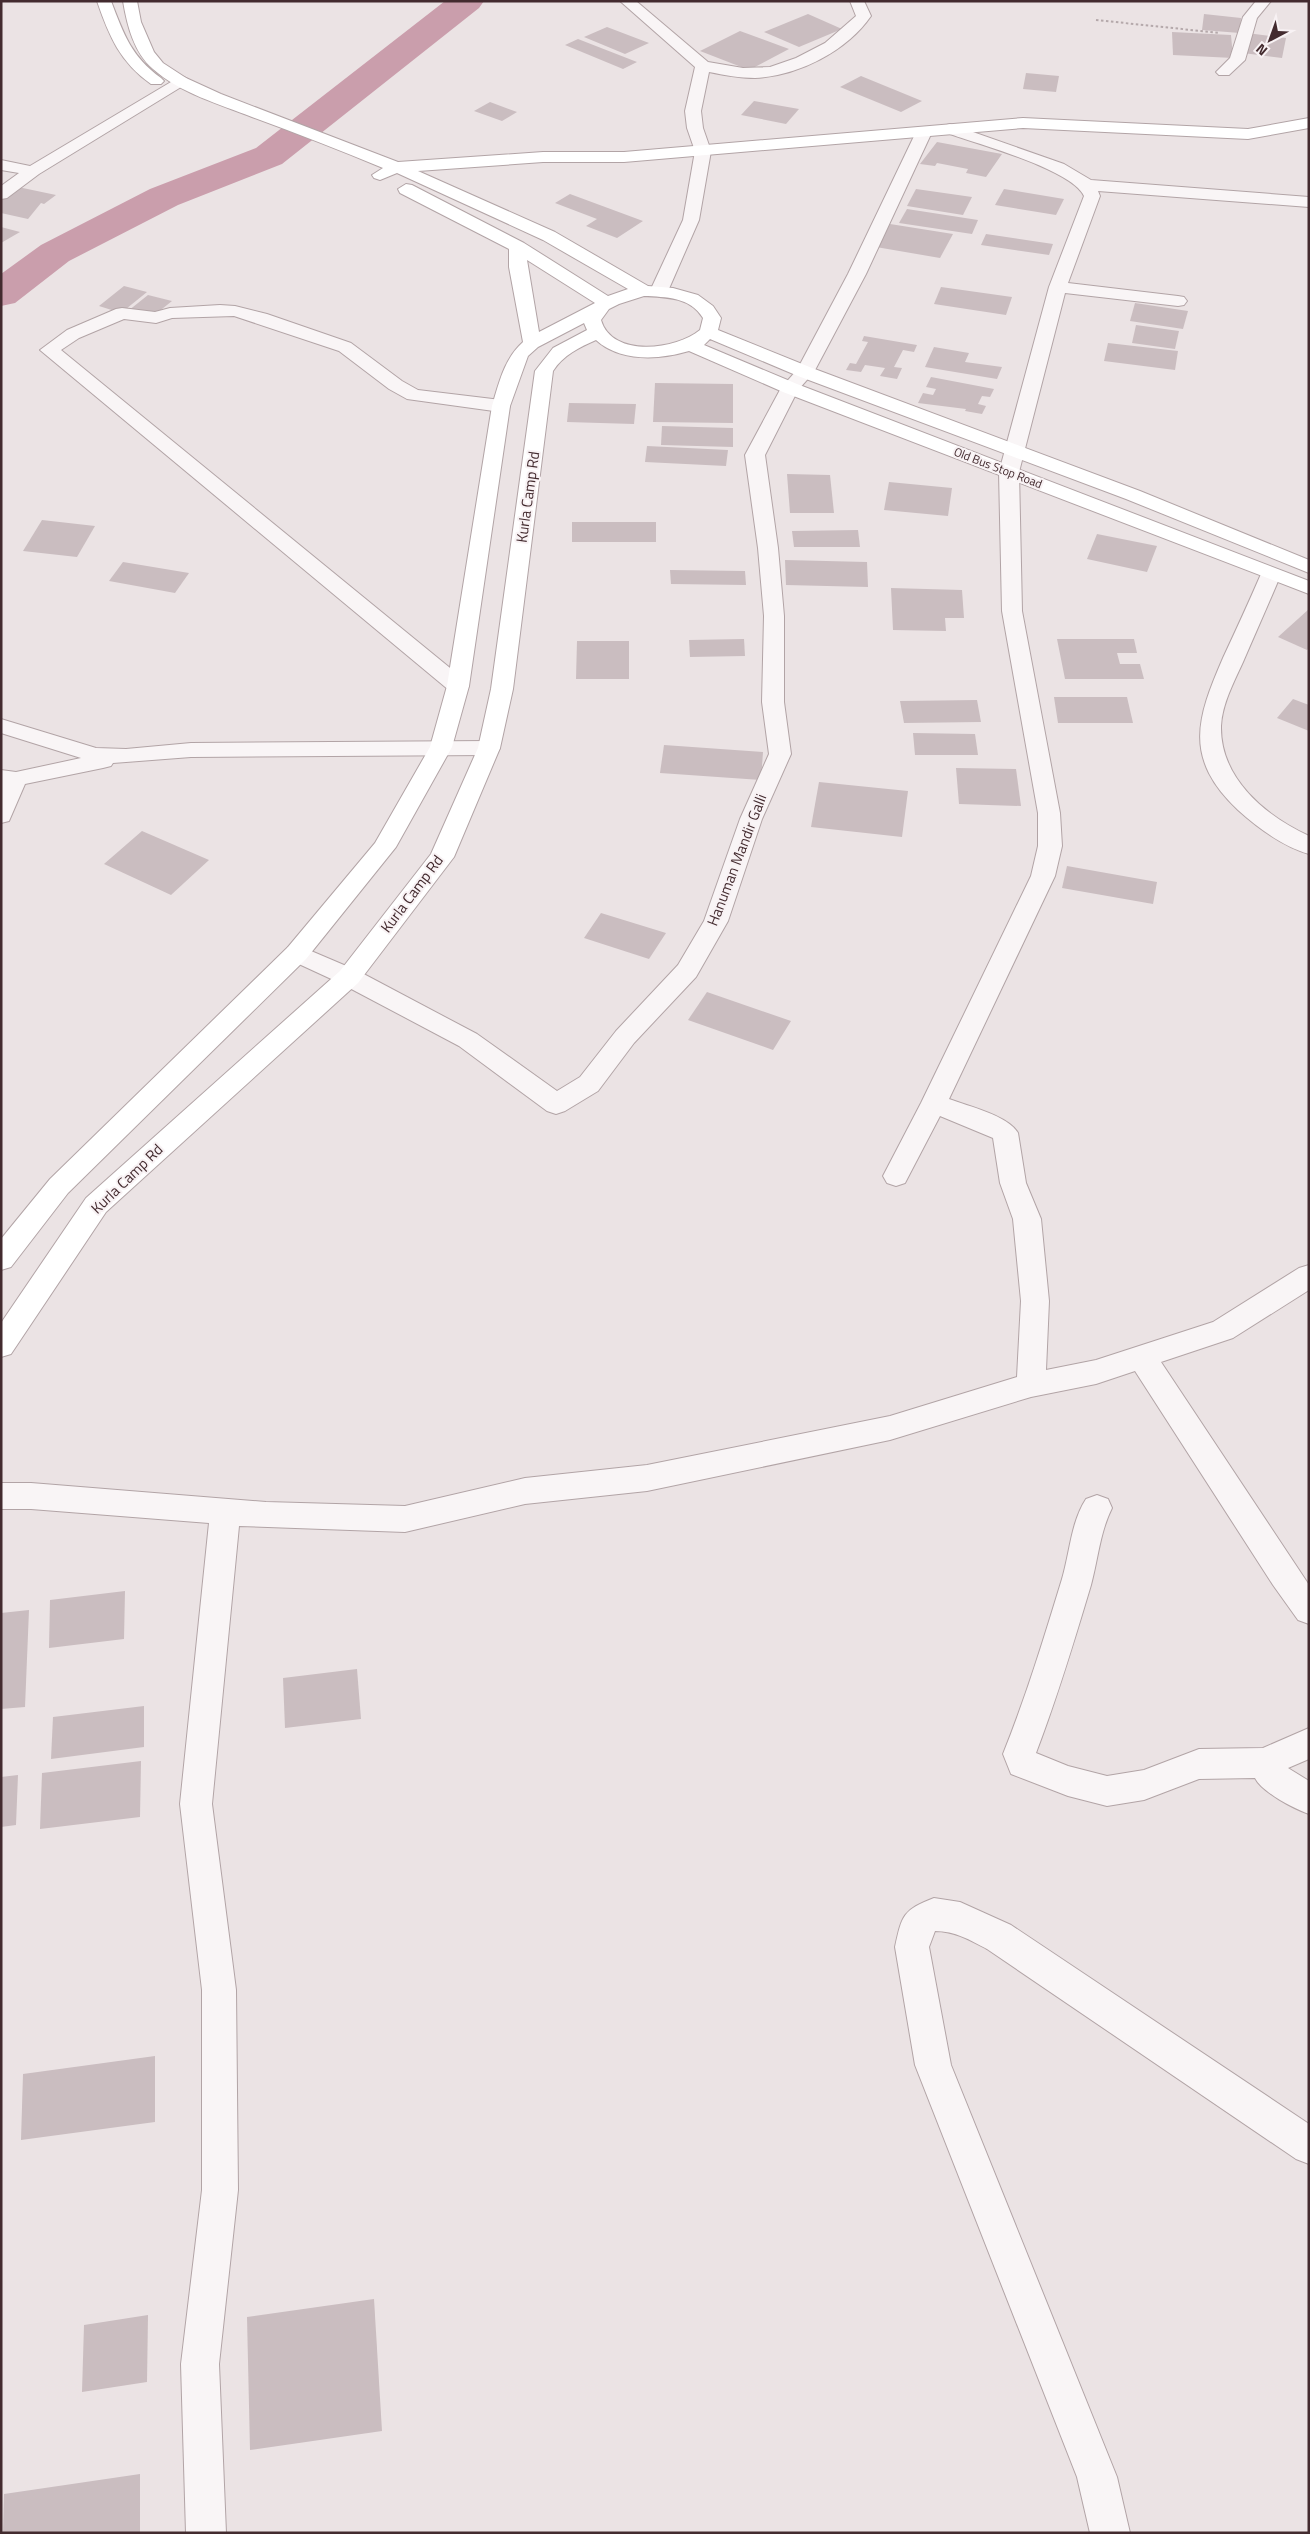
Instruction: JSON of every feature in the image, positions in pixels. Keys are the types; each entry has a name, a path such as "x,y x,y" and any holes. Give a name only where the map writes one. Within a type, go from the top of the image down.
{"main road":[{"path":"104,1 123,51 138,69 242,113 380,176 518,247 602,306"},
{"path":"130,1 134,22 147,53 174,85"},
{"path":"242,113 347,147 398,167 549,236 652,291"},
{"path":"380,176 398,167 543,157 624,157 1023,123 1248,134 1309,123"},
{"path":"518,247 518,267 532,342"},
{"path":"1,1259 59,1186 297,953 384,847 441,747 458,686 501,406 515,363 532,342 616,297 652,291 684,295 703,305 712,318 708,332 689,345 668,350 645,351 616,345 598,332 594,325 594,317 602,306"},
{"name":"Kurla Camp Rd","path":"1,1346 96,1205 349,977 442,857 489,748 502,689 544,371 547,365 564,348 598,332"},
{"name":"Old Bus Stop Road","path":"708,332 798,380 1009,472 1309,588"},
{"name":"Old Bus Stop Road","path":"689,345 1015,451 1133,495 1209,528 1309,567"},
{"path":"1192,542 1209,528"}],"street":[{"path":"627,1 700,77"},
{"path":"700,77 786,68 813,56 857,25 864,16 857,1"},
{"path":"1224,72 1237,60 1250,17 1264,1"},
{"path":"652,291 691,220 703,151 695,128 693,111 700,77"},
{"path":"1,194 33,171 174,85"},
{"path":"960,128 1058,166 1087,185 1309,202"},
{"path":"798,380 857,274 924,132"},
{"path":"1,165 33,171"},
{"path":"896,1176 934,1103 1043,876 1050,846 1049,813 1012,611 1009,472 1058,287 1092,196 1087,185"},
{"path":"1058,287 1178,301"},
{"path":"458,686 49,350 73,334 122,313 156,318 170,313 235,311 345,347 356,353 404,391 414,395 501,406"},
{"name":"Hanuman Mandir Galli","path":"297,953 349,977 468,1040 556,1104 589,1084 625,1037 687,971 716,921 751,819 780,754 773,702 774,616 768,548 755,455 798,380"},
{"path":"1271,574 1220,690 1210,726 1213,754 1228,786 1253,811 1295,840 1309,846"},
{"path":"1,726 95,755 126,756"},
{"path":"1,816 8,778 126,756 191,750 489,748"},
{"path":"934,1103 993,1126 1005,1133 1014,1183 1027,1219 1035,1301 1031,1386"},
{"path":"1,1496 225,1511 266,1516 405,1519 525,1491 646,1478 890,1428 1031,1386 1096,1372 1223,1330 1309,1276"},
{"path":"1142,1357 1284,1576 1309,1610"},
{"path":"1097,1508 1092,1514 1083,1559 1040,1705 1019,1754 1022,1763 1060,1778 1107,1791 1144,1785 1199,1764 1269,1763 1276,1757 1309,1743"},
{"path":"206,2533 200,2364 220,2190 220,1990 196,1804 225,1511"},
{"path":"1269,1763 1268,1771 1274,1777 1309,1799"},
{"path":"1110,2533 1098,2477 933,2065 912,1947 914,1932 922,1921 936,1913 957,1916 999,1937 1309,2146"}],"path":[{"path":"1096,20 1243,36"}],"building":[{"path":"808,14 842,29 799,47 764,32"},
{"path":"1204,14 1241,18 1240,33 1202,30"},
{"path":"607,27 649,43 625,54 584,37"},
{"path":"740,31 789,49 749,70 700,51"},
{"path":"1172,32 1231,35 1233,58 1173,55"},
{"path":"1247,33 1286,38 1282,58 1243,53"},
{"path":"578,39 637,62 623,69 565,45"},
{"path":"1026,73 1059,76 1056,92 1023,89"},
{"path":"861,76 922,101 901,112 840,87"},
{"path":"754,101 799,109 786,124 741,115"},
{"path":"490,102 517,112 502,121 474,111"},
{"path":"937,142 1002,154 986,177 966,173 968,169 937,163 935,166 920,164"},
{"path":"18,187 56,195 44,204 41,203 28,219 1,213 1,201"},
{"path":"916,189 972,197 963,215 907,206"},
{"path":"1004,189 1064,199 1056,215 995,205"},
{"path":"570,194 643,221 617,238 586,226 597,219 555,203"},
{"path":"907,209 978,220 972,234 899,223"},
{"path":"890,224 953,234 940,258 876,247"},
{"path":"1,227 20,232 1,243"},
{"path":"986,234 1053,244 1049,255 981,245"},
{"path":"124,286 147,292 121,313 99,306"},
{"path":"941,287 1012,297 1006,315 934,304"},
{"path":"148,295 172,301 152,317 128,311"},
{"path":"1135,303 1188,311 1183,329 1130,321"},
{"path":"1136,325 1179,331 1175,349 1132,343"},
{"path":"864,336 917,345 914,352 903,350 894,367 902,368 897,379 880,376 885,368 865,365 861,372 846,370 850,363 856,364 868,342 862,341"},
{"path":"1108,343 1178,351 1175,370 1104,361"},
{"path":"934,347 969,353 965,362 1002,367 997,379 925,367"},
{"path":"931,377 994,389 990,397 982,396 978,404 986,406 982,414 965,411 966,409 918,403 923,393 933,395 936,389 926,387"},
{"path":"655,383 733,384 733,423 653,422"},
{"path":"569,403 636,404 634,424 567,422"},
{"path":"662,426 733,428 733,447 661,445"},
{"path":"647,446 728,450 726,466 645,462"},
{"path":"787,474 830,475 834,513 790,513"},
{"path":"889,482 952,488 948,516 884,510"},
{"path":"42,520 95,526 77,557 23,551"},
{"path":"572,522 656,522 656,542 572,542"},
{"path":"858,530 860,547 794,547 792,531"},
{"path":"1097,534 1157,546 1147,572 1087,559"},
{"path":"785,560 867,562 868,587 786,585"},
{"path":"123,562 189,573 175,593 109,581"},
{"path":"670,570 745,571 746,585 671,584"},
{"path":"891,588 962,590 964,618 945,618 946,631 893,630"},
{"path":"1309,609 1309,648 1307,650 1278,637"},
{"path":"744,639 745,656 690,657 689,640"},
{"path":"1057,639 1134,639 1137,653 1117,653 1120,664 1140,664 1144,679 1065,679"},
{"path":"577,641 629,641 629,679 576,679"},
{"path":"1054,697 1127,697 1133,723 1058,723"},
{"path":"1293,699 1309,705 1309,731 1277,718"},
{"path":"977,700 981,722 904,723 900,701"},
{"path":"913,733 975,734 978,755 915,755"},
{"path":"664,745 763,752 761,780 660,773"},
{"path":"956,768 1016,769 1021,806 959,804"},
{"path":"819,782 908,791 902,837 811,827"},
{"path":"142,831 209,860 171,895 104,864"},
{"path":"1067,866 1157,882 1153,904 1062,888"},
{"path":"601,913 666,933 649,959 584,938"},
{"path":"707,992 791,1021 773,1050 688,1020"},
{"path":"125,1591 124,1639 49,1648 50,1600"},
{"path":"29,1610 25,1707 1,1709 1,1613"},
{"path":"357,1669 361,1719 285,1728 283,1678"},
{"path":"144,1706 144,1747 51,1759 53,1717"},
{"path":"141,1761 140,1817 40,1829 42,1773"},
{"path":"18,1775 16,1825 1,1827 1,1777"},
{"path":"155,2056 155,2122 21,2140 23,2074"},
{"path":"374,2299 382,2431 250,2450 247,2317"},
{"path":"148,2315 147,2382 82,2392 84,2325"},
{"path":"140,2474 140,2533 3,2533 4,2494"}],"waterway":[{"path":"1,294 55,253 164,197 269,156 467,1"}]}
